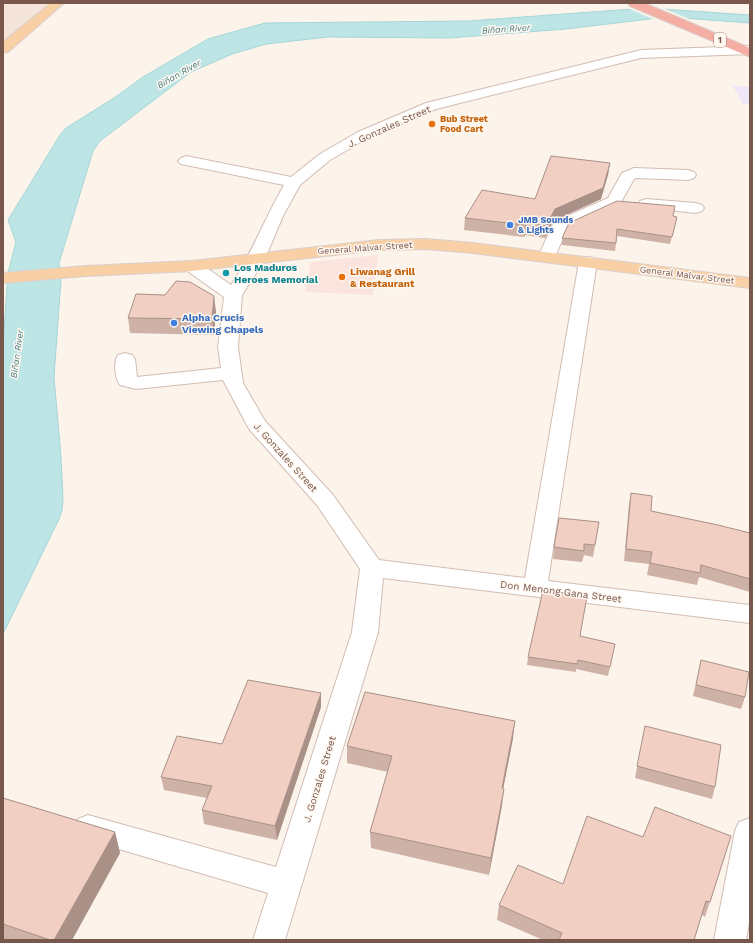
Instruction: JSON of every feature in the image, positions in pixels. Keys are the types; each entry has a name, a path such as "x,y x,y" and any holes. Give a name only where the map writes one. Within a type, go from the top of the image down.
{"highway":[{"name":"1","path":"634,3 747,51"}],"main road":[{"path":"3,49 58,3"},
{"name":"General Malvar Street","path":"3,278 86,271 192,266 254,261 313,252 372,246 425,244 473,248 750,283"}],"street":[{"name":"J. Gonzales Street","path":"269,940 365,632 372,568 325,500 256,424 233,383 228,347 232,295 254,261 275,216 294,182 325,157 363,135 431,106 641,54 747,51"},
{"path":"186,162 294,182"},
{"path":"614,201 628,176 634,172 688,175"},
{"path":"547,257 560,226 614,201 696,208"},
{"path":"535,588 588,262"},
{"path":"192,266 232,295"},
{"path":"125,359 127,381 136,383 231,373"},
{"name":"Don Menong Gana Street","path":"372,568 750,614"},
{"path":"64,821 287,884"},
{"path":"730,940 750,831"}],"shaded area":[{"path":"3,3 55,3 3,49"},
{"path":"733,86 750,87 750,104 743,104"},
{"name":"Liwanag Grill & Restaurant","path":"378,255 373,295 305,292 311,262"}],"water":[{"name":"Biñan River","path":"647,8 750,15 750,23 682,18 658,18 566,29 449,38 328,37 266,44 232,54 191,72 100,141 93,151 59,263 61,279 54,377 61,457 63,499 62,510 3,634 3,345 8,273 16,242 8,220 60,135 66,128 114,98 143,77 208,39 265,23 468,21"}],"pier":[{"path":"623,6 658,6 694,21 655,20"}],"building":[{"path":"551,156 610,163 603,188 555,209 546,226 526,222 525,225 465,218 482,190 535,199"},
{"path":"617,201 675,206 673,216 677,217 672,237 617,229 616,243 562,238 569,223"},
{"path":"176,281 190,282 214,296 212,319 128,318 136,294 165,295"},
{"path":"631,493 652,496 651,511 750,533 750,579 701,565 700,573 650,563 652,552 626,549"},
{"path":"559,518 599,522 595,545 584,544 584,551 554,547"},
{"path":"543,590 587,596 580,636 615,644 610,667 578,660 577,664 528,657"},
{"path":"701,660 749,672 745,697 696,685"},
{"path":"248,680 321,693 275,826 202,810 212,786 161,777 177,736 222,744"},
{"path":"365,692 515,721 502,788 504,789 491,858 370,832 392,756 347,746"},
{"path":"645,726 721,745 715,787 637,766"},
{"path":"3,798 115,832 54,940 3,924"},
{"path":"655,807 731,836 710,902 706,901 694,940 559,940 562,933 499,905 518,865 563,884 587,816 643,837"}],"place":[{"name":"Bub Street Food Cart","path":"432,124"},
{"name":"JMB Sounds & Lights","path":"510,225"},
{"name":"Los Maduros Heroes Memorial","path":"226,273"},
{"name":"Liwanag Grill & Restaurant","path":"342,277"},
{"name":"Alpha Crucis Viewing Chapels","path":"174,323"}]}
